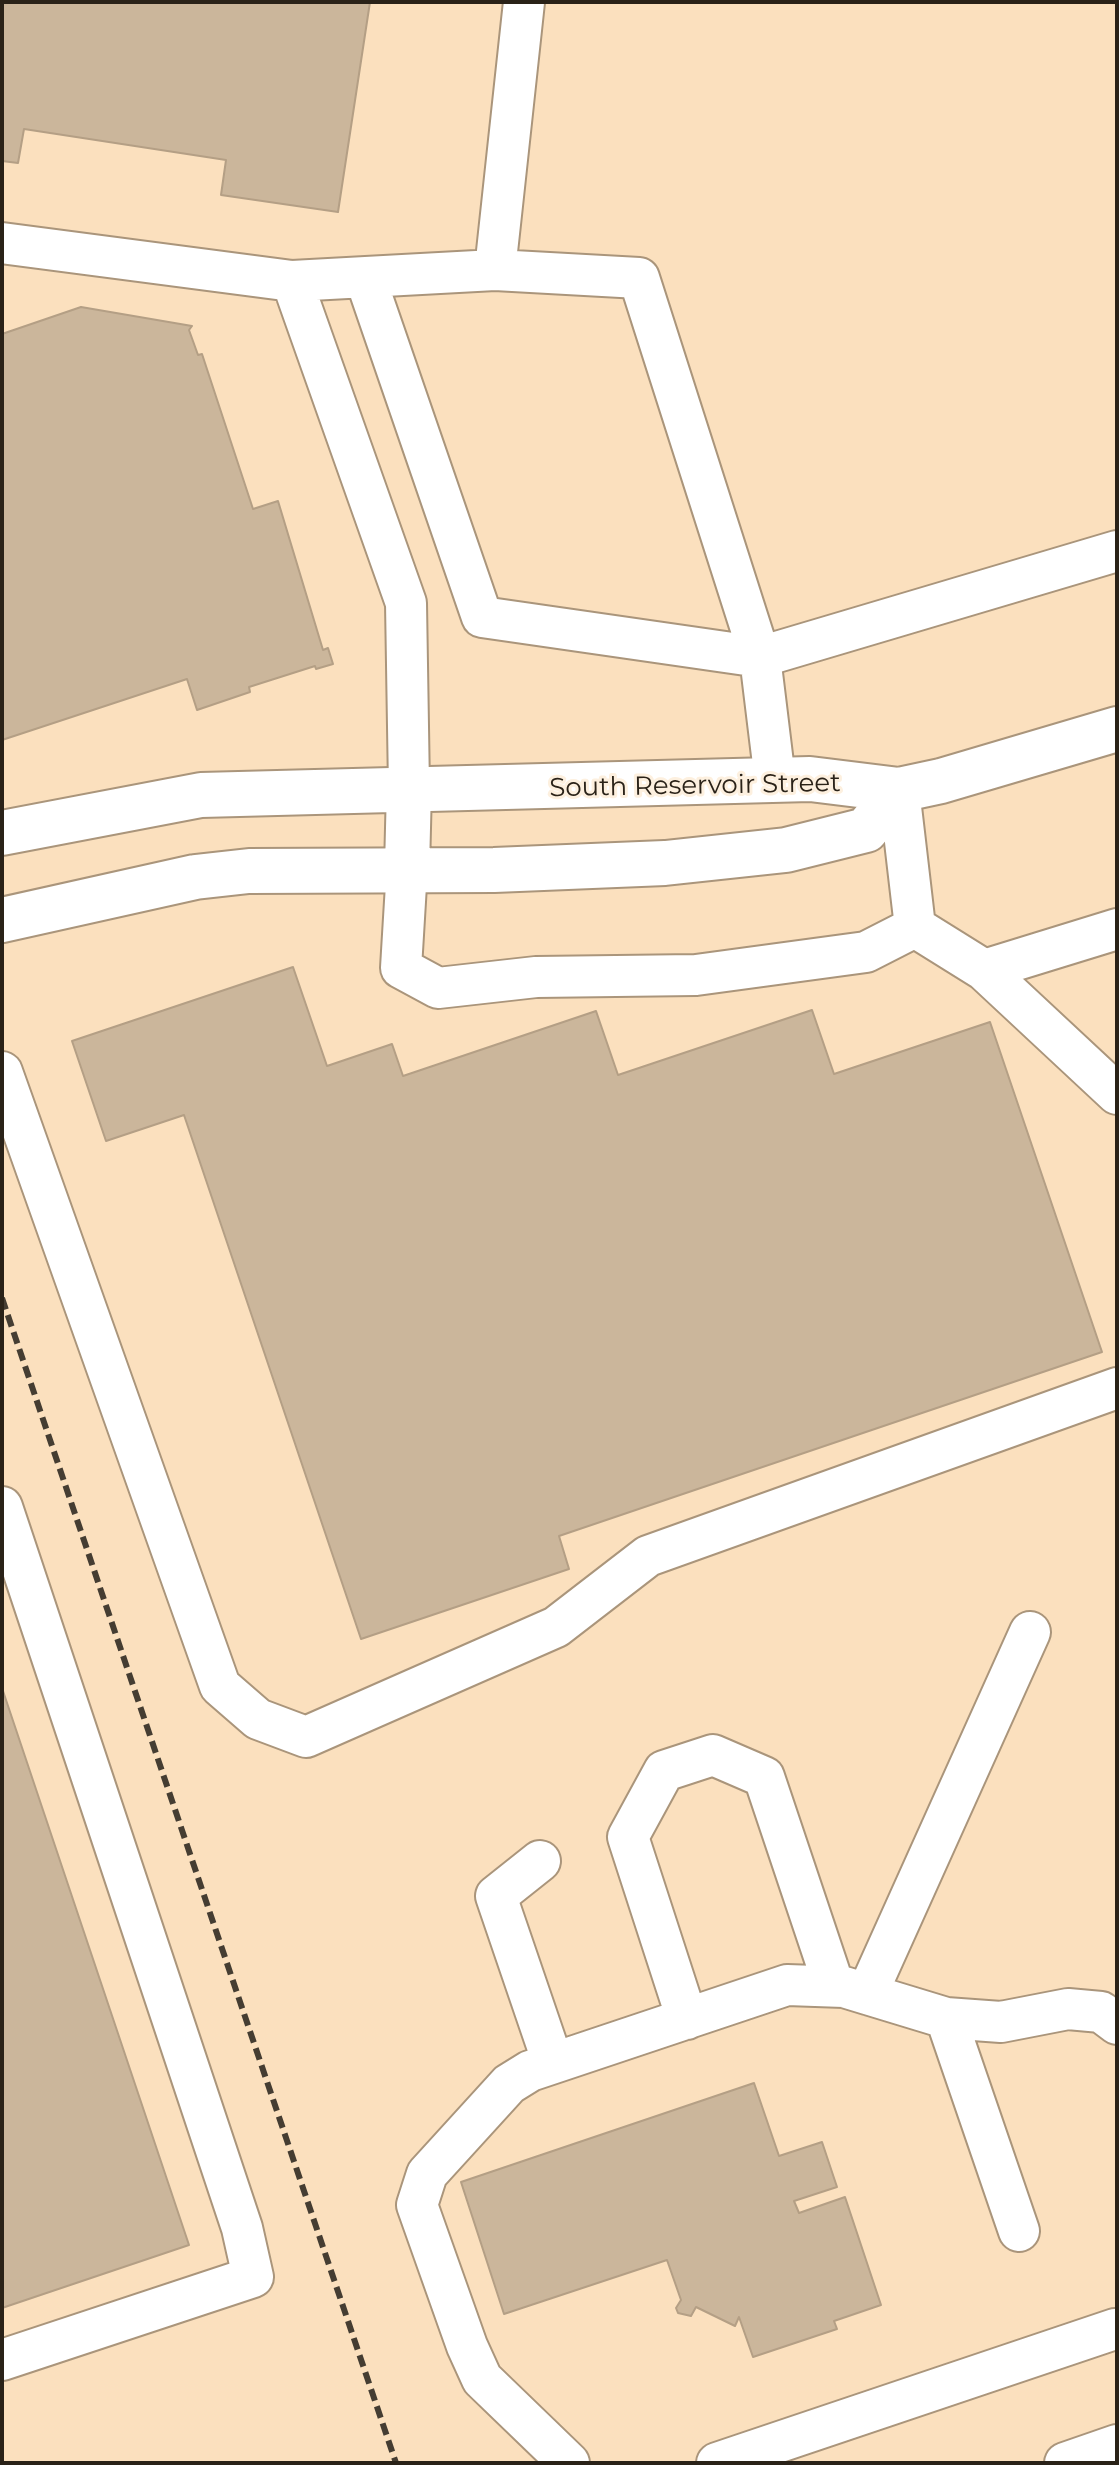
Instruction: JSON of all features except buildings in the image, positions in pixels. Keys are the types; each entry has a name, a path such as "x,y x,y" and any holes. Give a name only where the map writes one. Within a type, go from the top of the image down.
{"main road":[{"path":"899,790 955,778 1117,729"},
{"name":"South Reservoir Street","path":"2,833 201,795 810,779 899,790"},
{"path":"775,780 786,850"},
{"path":"407,868 409,788"},
{"name":"South Reservoir Street","path":"2,920 195,877 249,871 494,870 665,863 786,850 866,830 899,790"}],"lane":[{"path":"495,270 524,2"},
{"path":"2,243 292,281 495,270 639,278 760,657 775,780"},
{"path":"365,277 482,617 760,657 1117,551"},
{"path":"292,281 406,603 409,788"},
{"path":"899,790 915,927"},
{"path":"407,868 401,968 438,988 536,977 696,975 866,952 915,927"},
{"path":"915,927 984,970 1117,1094"},
{"path":"984,970 1117,929"},
{"path":"2,1072 220,1686 258,1719 306,1737 556,1627 648,1556 1117,1388"},
{"path":"2,1507 242,2228 253,2277 2,2360"},
{"path":"850,1990 1030,1632"},
{"path":"687,2019 628,1837 664,1771 713,1755 764,1777 850,1990"},
{"path":"540,1861 496,1896 553,2063"},
{"path":"569,2463 482,2379 467,2346 417,2205 427,2174 509,2084 530,2071 787,1985 850,1990 946,2018 1001,2022 1068,2009 1101,2012 1117,2024"},
{"path":"946,2018 1019,2231"},
{"path":"717,2463 1115,2329"},
{"path":"1065,2463 1117,2445"}],"shaded area":[{"path":"2,2 1117,2 1117,2463 2,2463"}],"railway":[{"path":"2,1298 396,2463"}]}
